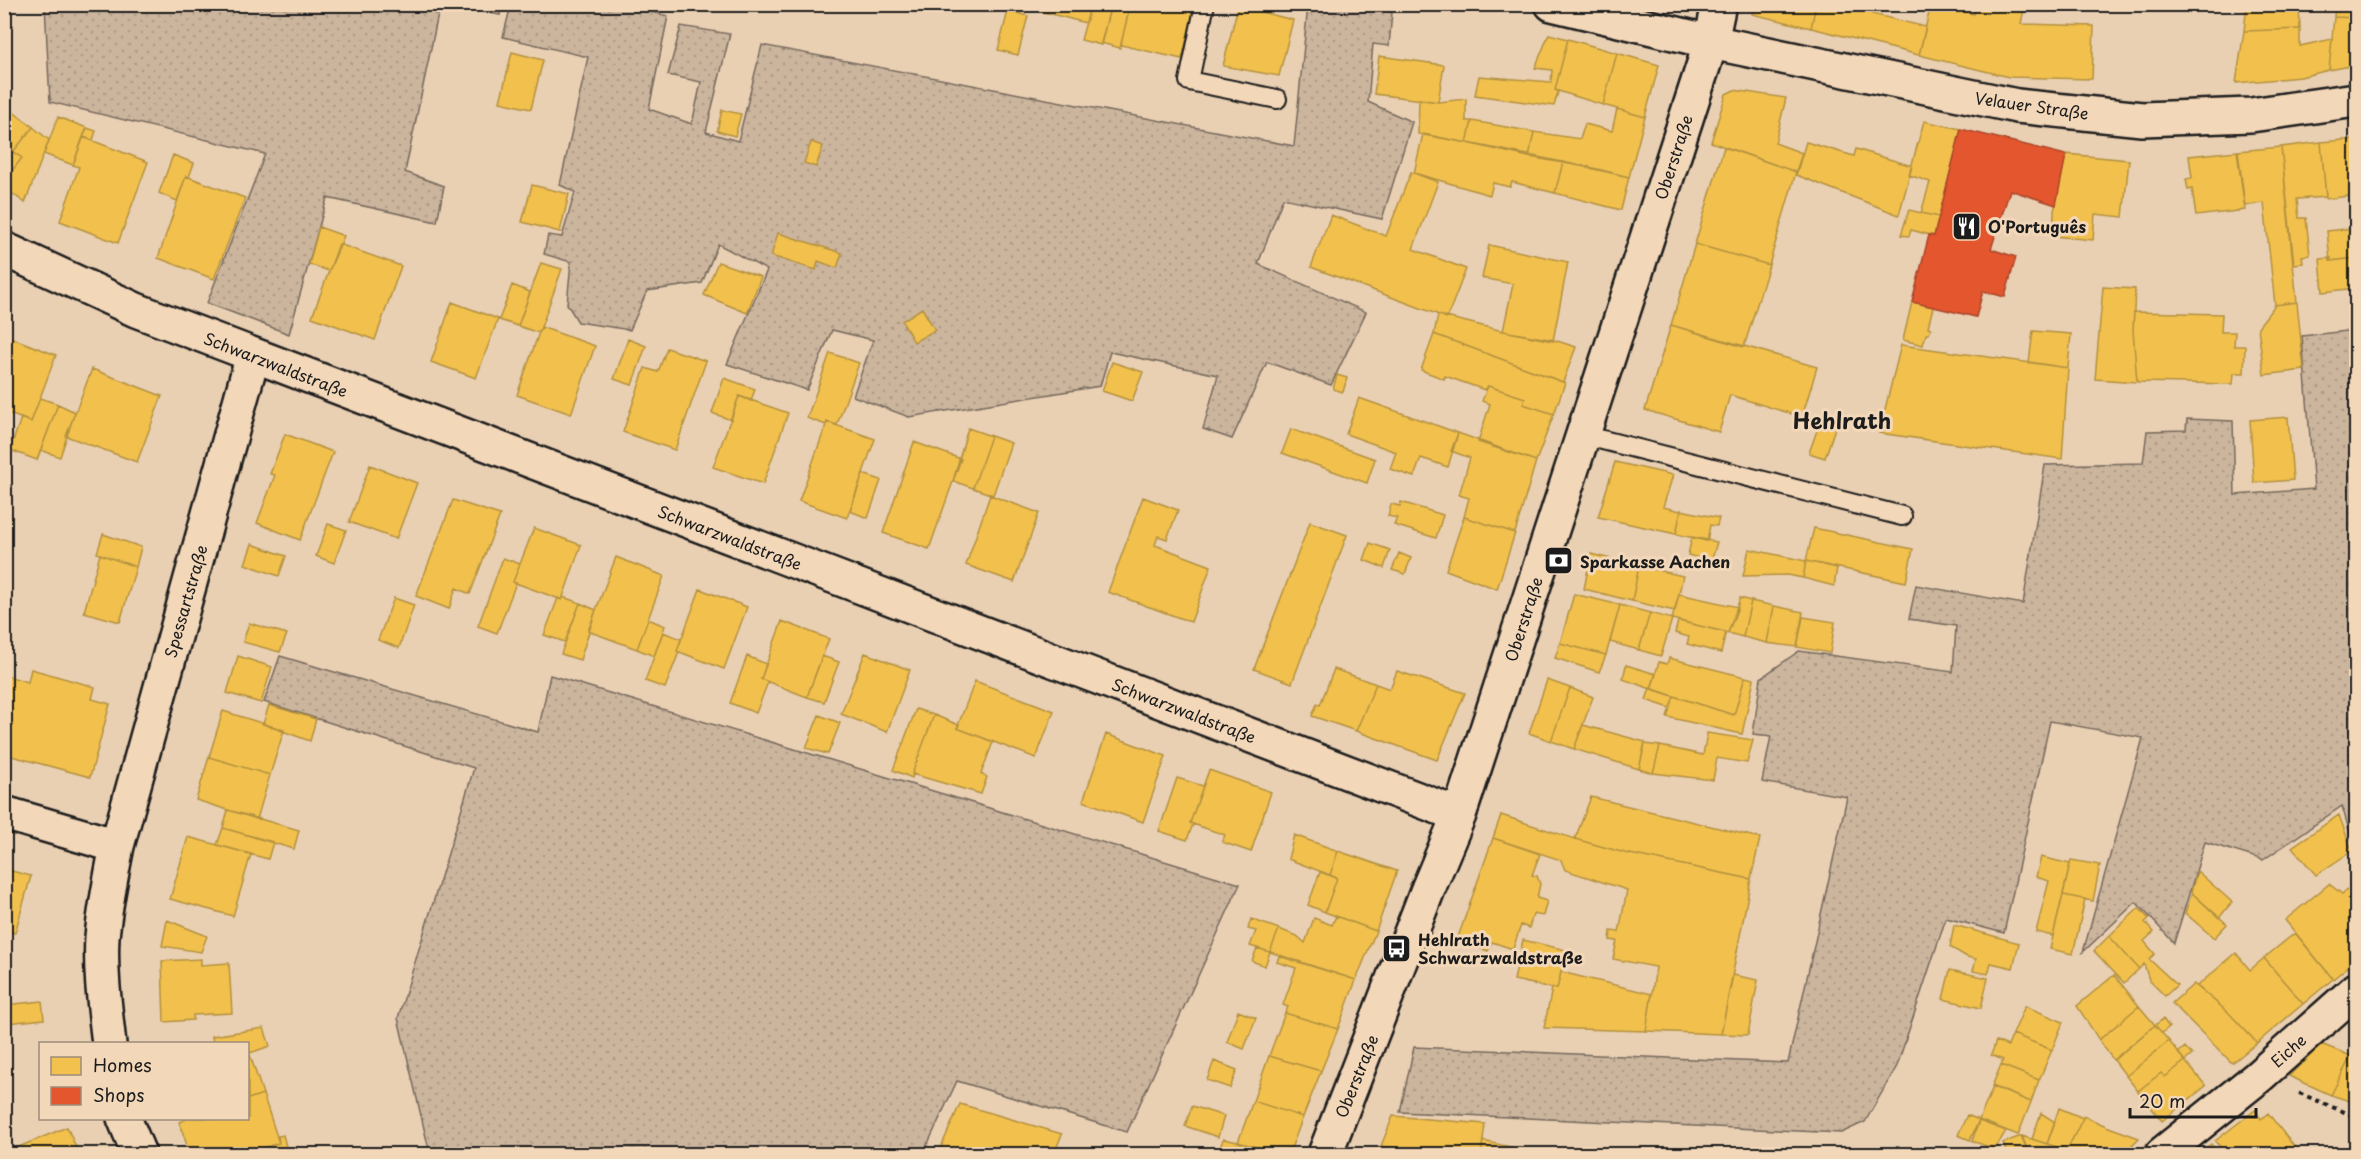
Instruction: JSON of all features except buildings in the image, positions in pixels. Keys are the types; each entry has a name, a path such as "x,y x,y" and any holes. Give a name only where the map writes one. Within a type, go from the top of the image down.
{"street":[{"name":"Velauer Straße","path":"1552,4 1711,42 2017,106 2142,119 2251,115 2356,100"},
{"name":"Oberstraße","path":"1325,1155 1459,815 1711,42 1719,4"},
{"name":"Schwarzwaldstraße","path":"4,249 136,310 1459,815"},
{"name":"Spessartstraße","path":"109,1042 103,993 102,939 108,888 117,846 253,355"},
{"path":"4,813 117,846"},
{"name":"Eiche","path":"2162,1155 2258,1077 2356,990"},
{"path":"124,1120 139,1155"}],"lane":[{"path":"1205,4 1189,81 1277,99"},
{"path":"1583,435 1902,516"}],"path":[{"path":"2258,1077 2356,1117"}],"shaded area":[{"path":"45,5 440,5 405,172 444,186 437,222 327,198 289,334 207,303 265,154 50,102"},
{"path":"451,5 502,5 500,15"},
{"path":"511,5 639,5 639,9 668,16 649,109 692,124 701,82 668,75 681,26 730,34 706,132 738,141 762,45 1294,146 1308,5 1355,5 1392,12 1389,46 1373,44 1368,102 1412,122 1382,219 1283,198 1258,264 1366,312 1331,385 1267,362 1232,439 1203,429 1218,375 1110,352 1100,386 909,417 853,396 873,340 832,330 807,390 727,364 767,270 718,244 702,283 647,291 630,330 578,322 567,304 571,262 544,254 548,235 562,237 575,192 560,185 588,57 503,37"},
{"path":"2356,330 2356,841 2353,844 2342,806 2263,860 2205,842 2174,943 2136,902 2083,952 2143,738 2050,721 2004,933 1946,918 1897,1066 1865,1122 1841,1133 1400,1112 1414,1047 1788,1063 1847,797 1762,782 1771,736 1753,734 1761,678 1799,651 1953,672 1956,626 1909,619 1916,585 2023,604 2045,465 2143,463 2147,431 2186,430 2187,419 2233,421 2235,495 2314,489 2302,336"},
{"path":"280,656 538,732 550,675 1240,884 1127,1132 957,1081 923,1154 430,1154 398,1018 474,768 264,702"}],"place":[{"name":"O'Português","path":"1967,226"},
{"name":"Sparkasse Aachen","path":"1559,561"},
{"name":"Hehlrath Schwarzwaldstraße","path":"1397,948"}],"district":[{"name":"Hehlrath","path":"1842,419"}]}
